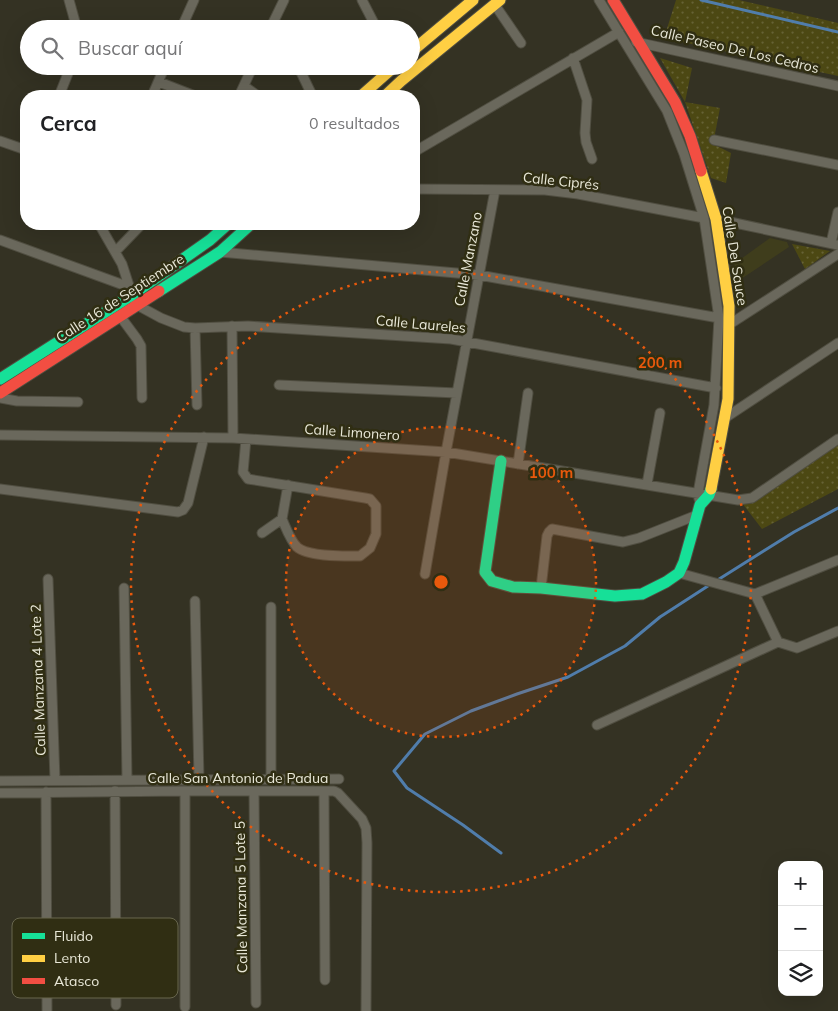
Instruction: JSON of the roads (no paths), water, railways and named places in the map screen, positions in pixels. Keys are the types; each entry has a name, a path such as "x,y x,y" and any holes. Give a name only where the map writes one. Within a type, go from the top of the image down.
{"street":[{"path":"69,0 75,20"},
{"path":"185,20 194,0"},
{"path":"275,18 284,0"},
{"path":"362,0 372,20"},
{"path":"420,44 473,0"},
{"name":"Calle Del Sauce","path":"599,0 667,111 710,218 718,318 716,388 701,502"},
{"name":"Calle Del Sauce","path":"614,0 670,91 690,136 725,277 730,324 728,399 725,418 684,562 679,573"},
{"path":"420,65 497,2 521,43"},
{"path":"420,148 619,32"},
{"name":"Calle Paseo De Los Cedros","path":"626,42 639,42 838,86"},
{"path":"573,58 586,100 585,133 592,159"},
{"path":"62,90 68,75"},
{"path":"155,90 161,75"},
{"path":"242,90 249,75"},
{"path":"302,75 309,90"},
{"path":"368,90 385,75"},
{"path":"391,90 408,75"},
{"path":"158,82 179,90"},
{"path":"244,86 250,90"},
{"path":"714,140 838,165"},
{"path":"0,141 20,148"},
{"name":"Calle Ciprés","path":"420,188 545,190 569,193 710,218 834,244"},
{"name":"Calle Manzano","path":"425,574 495,190"},
{"path":"834,244 838,212"},
{"path":"102,230 126,273 133,295"},
{"path":"115,252 136,230"},
{"name":"Calle 16 de Septiembre","path":"0,379 133,295 221,230"},
{"name":"Calle 16 de Septiembre","path":"0,393 120,316 133,295 220,252 245,230"},
{"name":"Calle Laureles","path":"0,240 133,295 174,324 195,328 232,326 417,336 466,342 716,388"},
{"path":"220,252 479,275 718,318"},
{"path":"730,324 838,254"},
{"path":"120,316 141,346 142,398"},
{"path":"232,326 233,438"},
{"path":"195,328 197,405"},
{"path":"725,418 838,344"},
{"path":"279,385 458,393"},
{"path":"518,464 528,392"},
{"path":"0,398 17,401 78,402"},
{"path":"647,484 660,413"},
{"name":"Calle Limonero","path":"0,435 246,438 446,452 647,484 701,502"},
{"path":"0,489 172,512 183,510 188,502 204,437"},
{"path":"246,438 243,472 244,476 248,479 288,485 370,499 376,508 374,539 370,548 360,556 306,552 297,547 292,541 282,519 288,485"},
{"path":"541,588 547,536 552,529 623,542 639,538 701,502 752,498 838,440"},
{"path":"501,461 485,572 492,581 513,587 615,596 642,594 679,573 755,594 838,560"},
{"path":"262,533 282,519"},
{"name":"Calle Manzana 4 Lote 2","path":"48,579 55,780"},
{"path":"124,588 127,780"},
{"path":"755,594 778,642"},
{"path":"195,601 200,780"},
{"path":"271,607 271,779"},
{"path":"597,725 778,642 796,648 838,631"},
{"name":"Calle San Antonio de Padua","path":"0,781 339,780"},
{"path":"185,791 185,1007"},
{"name":"Calle Manzana 5 Lote 5","path":"254,791 256,1003"},
{"path":"324,791 325,980"},
{"name":"Calle San Antonio de Padua","path":"0,793 334,791 362,819 366,828 366,1011"},
{"path":"46,792 47,918"},
{"path":"115,792 116,918"},
{"path":"116,998 116,1005"}],"waterway":[{"path":"701,0 838,32"},
{"path":"716,581 794,532 838,508"},
{"path":"501,853 407,788 394,771 425,734 471,711 568,677 625,646 660,617 711,584"}]}
